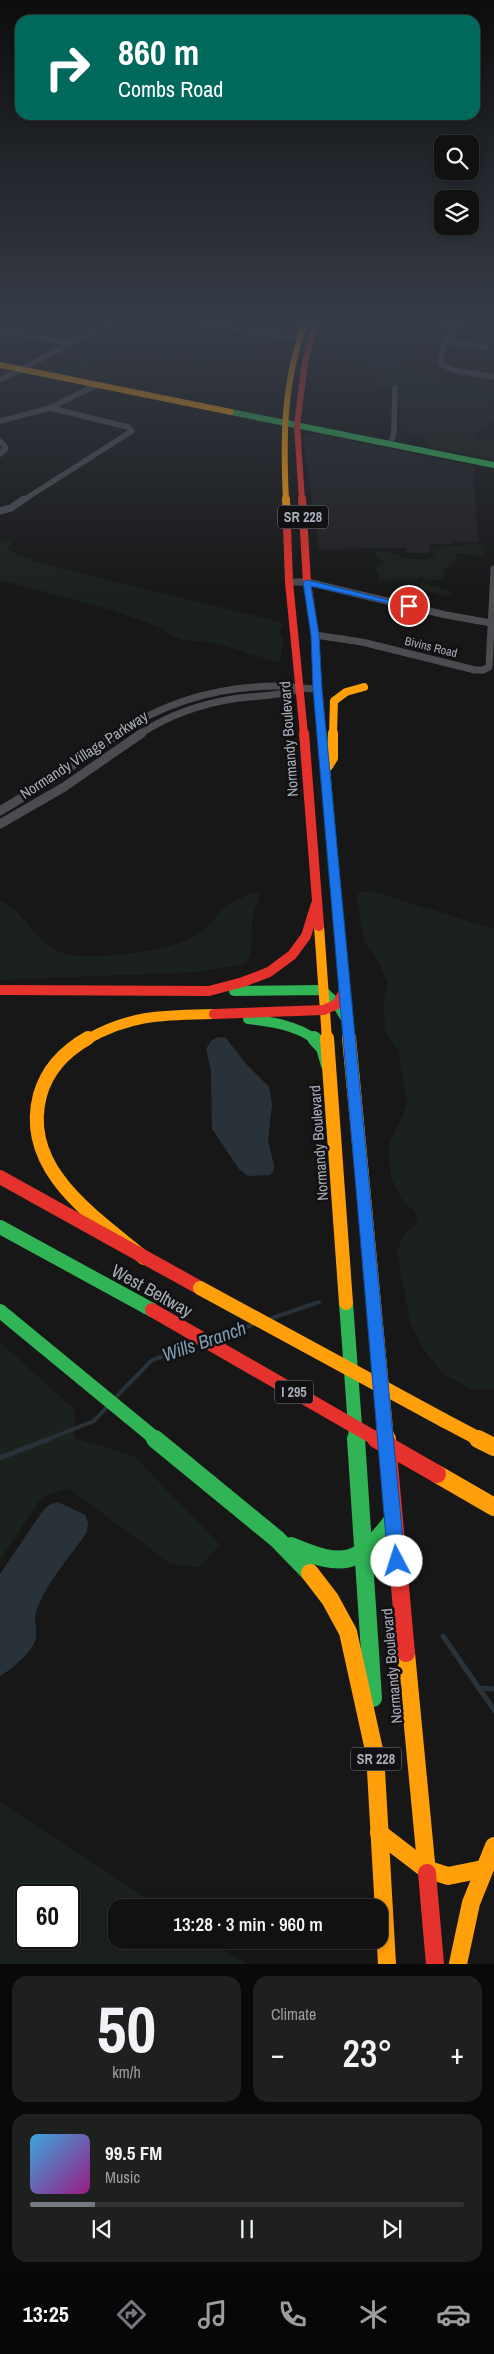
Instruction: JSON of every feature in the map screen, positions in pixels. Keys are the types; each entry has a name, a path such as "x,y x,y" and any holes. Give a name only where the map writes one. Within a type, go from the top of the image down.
{"main road":[{"path":"242,414 494,465"},
{"name":"Normandy Boulevard","path":"286,414 289,582 300,689 365,1554 379,1833 388,1964"},
{"name":"Normandy Boulevard","path":"298,414 297,425 307,582 315,635 317,689 435,1964"},
{"path":"325,772 333,758 334,701 346,692 364,687"},
{"path":"311,839 332,839"},
{"path":"209,991 243,982 269,972 292,955 306,936 316,904"},
{"path":"144,1258 83,1204 50,1167 40,1146 36,1116 41,1089 56,1064 74,1048 109,1028 147,1016 270,1010 324,1010 337,1004 346,988"},
{"path":"0,990 322,990 337,1004 349,1024"},
{"path":"208,1014 275,1023 294,1028 309,1036 321,1046 328,1065"},
{"name":"West Beltway","path":"0,1177 144,1258 494,1447"},
{"name":"West Beltway","path":"0,1226 152,1310 494,1507"},
{"path":"0,1311 277,1539 304,1566 330,1599 348,1632 376,1759"},
{"path":"277,1539 308,1555 327,1560 347,1562 365,1554 377,1544 393,1520"},
{"path":"379,1833 426,1869 448,1876 483,1869"},
{"path":"458,1964 460,1942 483,1869 494,1846"}],"street":[{"path":"0,421 28,414"},
{"path":"0,511 11,508 132,431 130,428 73,414"},
{"path":"390,444 394,433 394,414"},
{"path":"0,440 6,448 0,454"},
{"path":"289,582 307,582 446,615 491,623 494,569"},
{"name":"Bivins Road","path":"315,635 362,642 475,670 483,670 489,667 491,623"},
{"name":"Normandy Village Parkway","path":"0,811 49,782 134,723 167,708 207,695 237,690 280,686 317,689"},
{"name":"Normandy Village Parkway","path":"0,824 23,812 87,771 137,734 170,717 210,704 239,698 282,696 300,689"}],"shaded area":[{"path":"401,414 494,414 494,421 474,434 477,439 494,440 494,460 430,446 422,436 415,433 401,432"},
{"path":"318,434 473,466 478,543 453,541 452,544 430,544 430,553 407,553 406,548 319,549 303,438 305,435"},
{"path":"0,540 13,541 7,548 19,556 74,572 281,622 283,626 278,633 282,635 283,642 280,663 214,643 183,640 169,635 161,628 115,611 0,580"},
{"path":"474,544 484,546 483,556 456,553 455,561 444,570 443,580 427,580 424,583 451,591 450,595 444,596 421,589 419,587 425,579 421,577 380,582 375,566 385,562 377,558 375,552 388,551 410,558 426,559 434,555 432,548"},
{"path":"372,891 494,929 494,1389 471,1389 445,1375 422,1348 410,1322 397,1252 403,1236 418,1222 414,1211 402,1200 391,1178 389,1145 407,1105 398,1050 386,1032 383,1005 387,983 377,958 364,942 357,896 360,892"},
{"path":"252,893 260,894 252,918 251,948 246,964 197,972 0,980 0,900 9,905 44,941 60,952 72,955 109,956 151,950 187,940 206,928 225,907"},
{"path":"217,1037 226,1038 247,1065 269,1087 272,1104 268,1141 274,1165 273,1172 269,1175 248,1176 239,1169 212,1129 211,1071 206,1049 211,1041"},
{"path":"0,1342 74,1409 75,1438 134,1456 220,1545 199,1567 171,1564 68,1488 42,1497 0,1560"},
{"path":"58,1502 85,1515 88,1523 87,1532 56,1574 41,1600 35,1616 36,1637 32,1648 16,1664 0,1676 0,1574 42,1512 49,1505"},
{"path":"0,1802 148,1899 108,1899 108,1949 223,1949 246,1964 0,1964"}],"waterway":[{"name":"Wills Branch","path":"272,1318 319,1302"},
{"name":"Wills Branch","path":"215,1338 252,1325"},
{"name":"Wills Branch","path":"117,1396 152,1360 195,1345"},
{"name":"Wills Branch","path":"46,1440 94,1421 106,1408"},
{"name":"Wills Branch","path":"0,1458 49,1439"},
{"path":"443,1636 494,1710"},
{"path":"480,1688 494,1689"}],"traffic: fast":[{"path":"239,414 494,465"},
{"path":"317,682 348,1027"},
{"path":"234,991 322,990 337,1004 349,1024"},
{"path":"248,1019 288,1026 307,1033 323,1048 328,1065"},
{"path":"0,1227 152,1310"},
{"path":"346,1303 365,1554 373,1698"},
{"path":"0,1311 277,1539 310,1573"},
{"path":"291,1546 324,1559 349,1560 360,1555 370,1547 393,1520"}],"traffic: slow":[{"path":"286,414 284,448 287,525"},
{"path":"328,766 333,758 334,701 346,692 364,687"},
{"path":"319,926 346,1303"},
{"path":"144,1258 80,1204 49,1166 42,1151 37,1128 38,1104 43,1085 53,1068 65,1054 81,1042 116,1025 161,1015 214,1014"},
{"path":"348,1027 387,1443"},
{"path":"200,1288 443,1420"},
{"path":"443,1420 494,1447"},
{"path":"437,1474 494,1507"},
{"path":"310,1573 330,1599 348,1632 376,1759"},
{"path":"406,1653 427,1873"},
{"path":"375,1753 387,1964"},
{"path":"379,1833 426,1869 448,1876 483,1869"},
{"path":"458,1964 471,1903 494,1846"}],"traffic: jam":[{"path":"298,414 297,425 307,582 315,635 317,682"},
{"path":"287,525 289,582 301,689 319,926"},
{"path":"0,990 209,991 243,982 269,972 292,955 306,936 316,904"},
{"path":"214,1014 324,1010 337,1004 346,988"},
{"path":"0,1177 200,1288"},
{"path":"152,1310 437,1474"},
{"path":"387,1443 406,1653"},
{"path":"427,1873 435,1964"}],"route":[{"path":"397,1561 346,988 317,689 315,635 307,582 409,606"}]}
